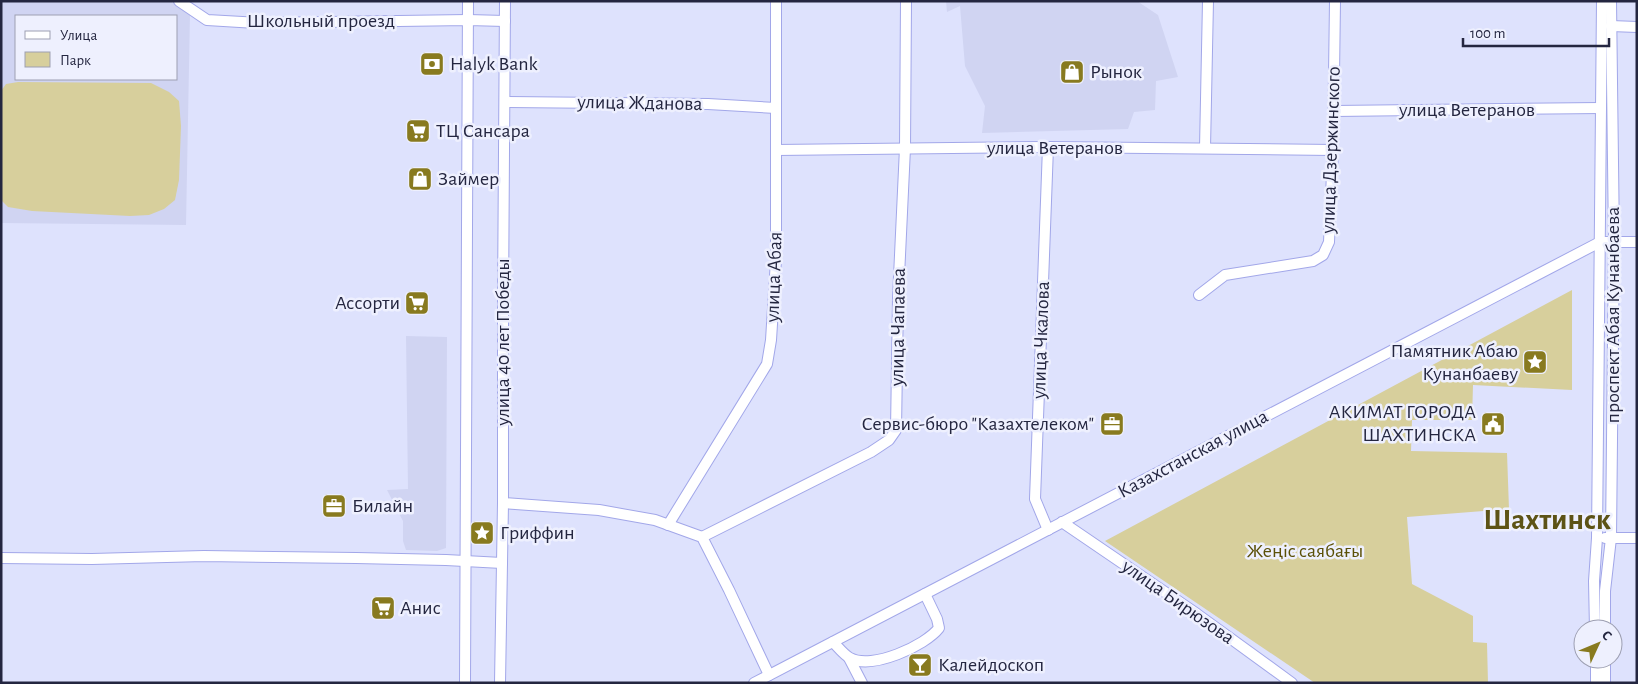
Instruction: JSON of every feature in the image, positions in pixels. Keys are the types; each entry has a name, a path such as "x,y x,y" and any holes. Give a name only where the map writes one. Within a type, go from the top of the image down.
{"street":[{"name":"Школьный проезд","path":"179,1 207,20 258,23 505,21"},
{"name":"улица 40 лет Победы","path":"465,683 468,1"},
{"name":"улица 40 лет Победы","path":"500,683 503,503 505,1"},
{"name":"улица Абая","path":"668,524 767,364 771,340 776,260 776,1"},
{"name":"улица Чапаева","path":"702,537 871,452 889,440 896,430 898,298 905,148 906,1"},
{"path":"1205,148 1208,1"},
{"name":"улица Дзержинского","path":"1200,295 1225,275 1313,261 1323,255 1329,242 1334,111 1335,1"},
{"name":"проспект Абая Кунанбаева","path":"1595,619 1594,581 1598,538 1602,1"},
{"name":"проспект Абая Кунанбаева","path":"1605,619 1605,591 1611,538 1614,242 1611,1"},
{"path":"1611,26 1637,27"},
{"name":"улица Жданова","path":"504,102 698,104 776,108"},
{"name":"улица Ветеранов","path":"1334,111 1601,108"},
{"name":"улица Ветеранов","path":"776,150 1048,147 1333,150"},
{"name":"улица Чкалова","path":"1048,147 1035,499 1048,530"},
{"name":"Казахстанская улица","path":"754,683 1600,242 1637,242"},
{"path":"503,503 599,510 655,520 702,537 769,675"},
{"name":"улица Бирюзова","path":"1062,522 1197,614 1292,683"},
{"path":"1598,538 1637,538"},
{"path":"1,558 400,558 502,563"},
{"path":"849,658 866,662 887,658 934,635 939,628 925,594"},
{"path":"833,642 849,658 862,683"},
{"path":"1596,669 1596,683"},
{"path":"1605,669 1605,683"}],"shaded area":[{"path":"1,1 170,1 190,14 186,225 1,223"},
{"name":"Рынок","path":"946,1 1137,1 1158,15 1178,77 1156,81 1155,110 1134,112 1128,129 982,133 985,106 965,66 960,6 947,12"},
{"path":"406,336 447,337 446,548 437,551 406,550 403,541 403,521 387,490 408,489"}],"green space":[{"path":"18,82 151,83 169,92 179,101 181,126 179,180 175,200 164,209 149,215 130,216 32,211 8,207 1,200 1,91 6,84"},
{"name":"Жеңіс саябағы","path":"1572,290 1572,390 1473,385 1472,420 1412,420 1411,451 1507,453 1509,509 1407,517 1412,584 1473,616 1473,642 1487,643 1488,683 1315,683 1105,541"}],"place":[{"name":"Halyk Bank","path":"432,64"},
{"name":"Рынок","path":"1072,72"},
{"name":"ТЦ Сансара","path":"418,131"},
{"name":"Займер","path":"420,179"},
{"name":"Ассорти","path":"417,303"},
{"name":"Памятник Абаю Кунанбаеву","path":"1535,362"},
{"name":"Сервис-бюро \"Казахтелеком\"","path":"1112,424"},
{"name":"АКИМАТ ГОРОДА ШАХТИНСКА","path":"1493,424"},
{"name":"Билайн","path":"334,506"},
{"name":"Гриффин","path":"482,533"},
{"name":"Анис","path":"383,608"},
{"name":"Калейдоскоп","path":"920,665"}],"district":[{"name":"Шахтинск","path":"1547,520"}]}
